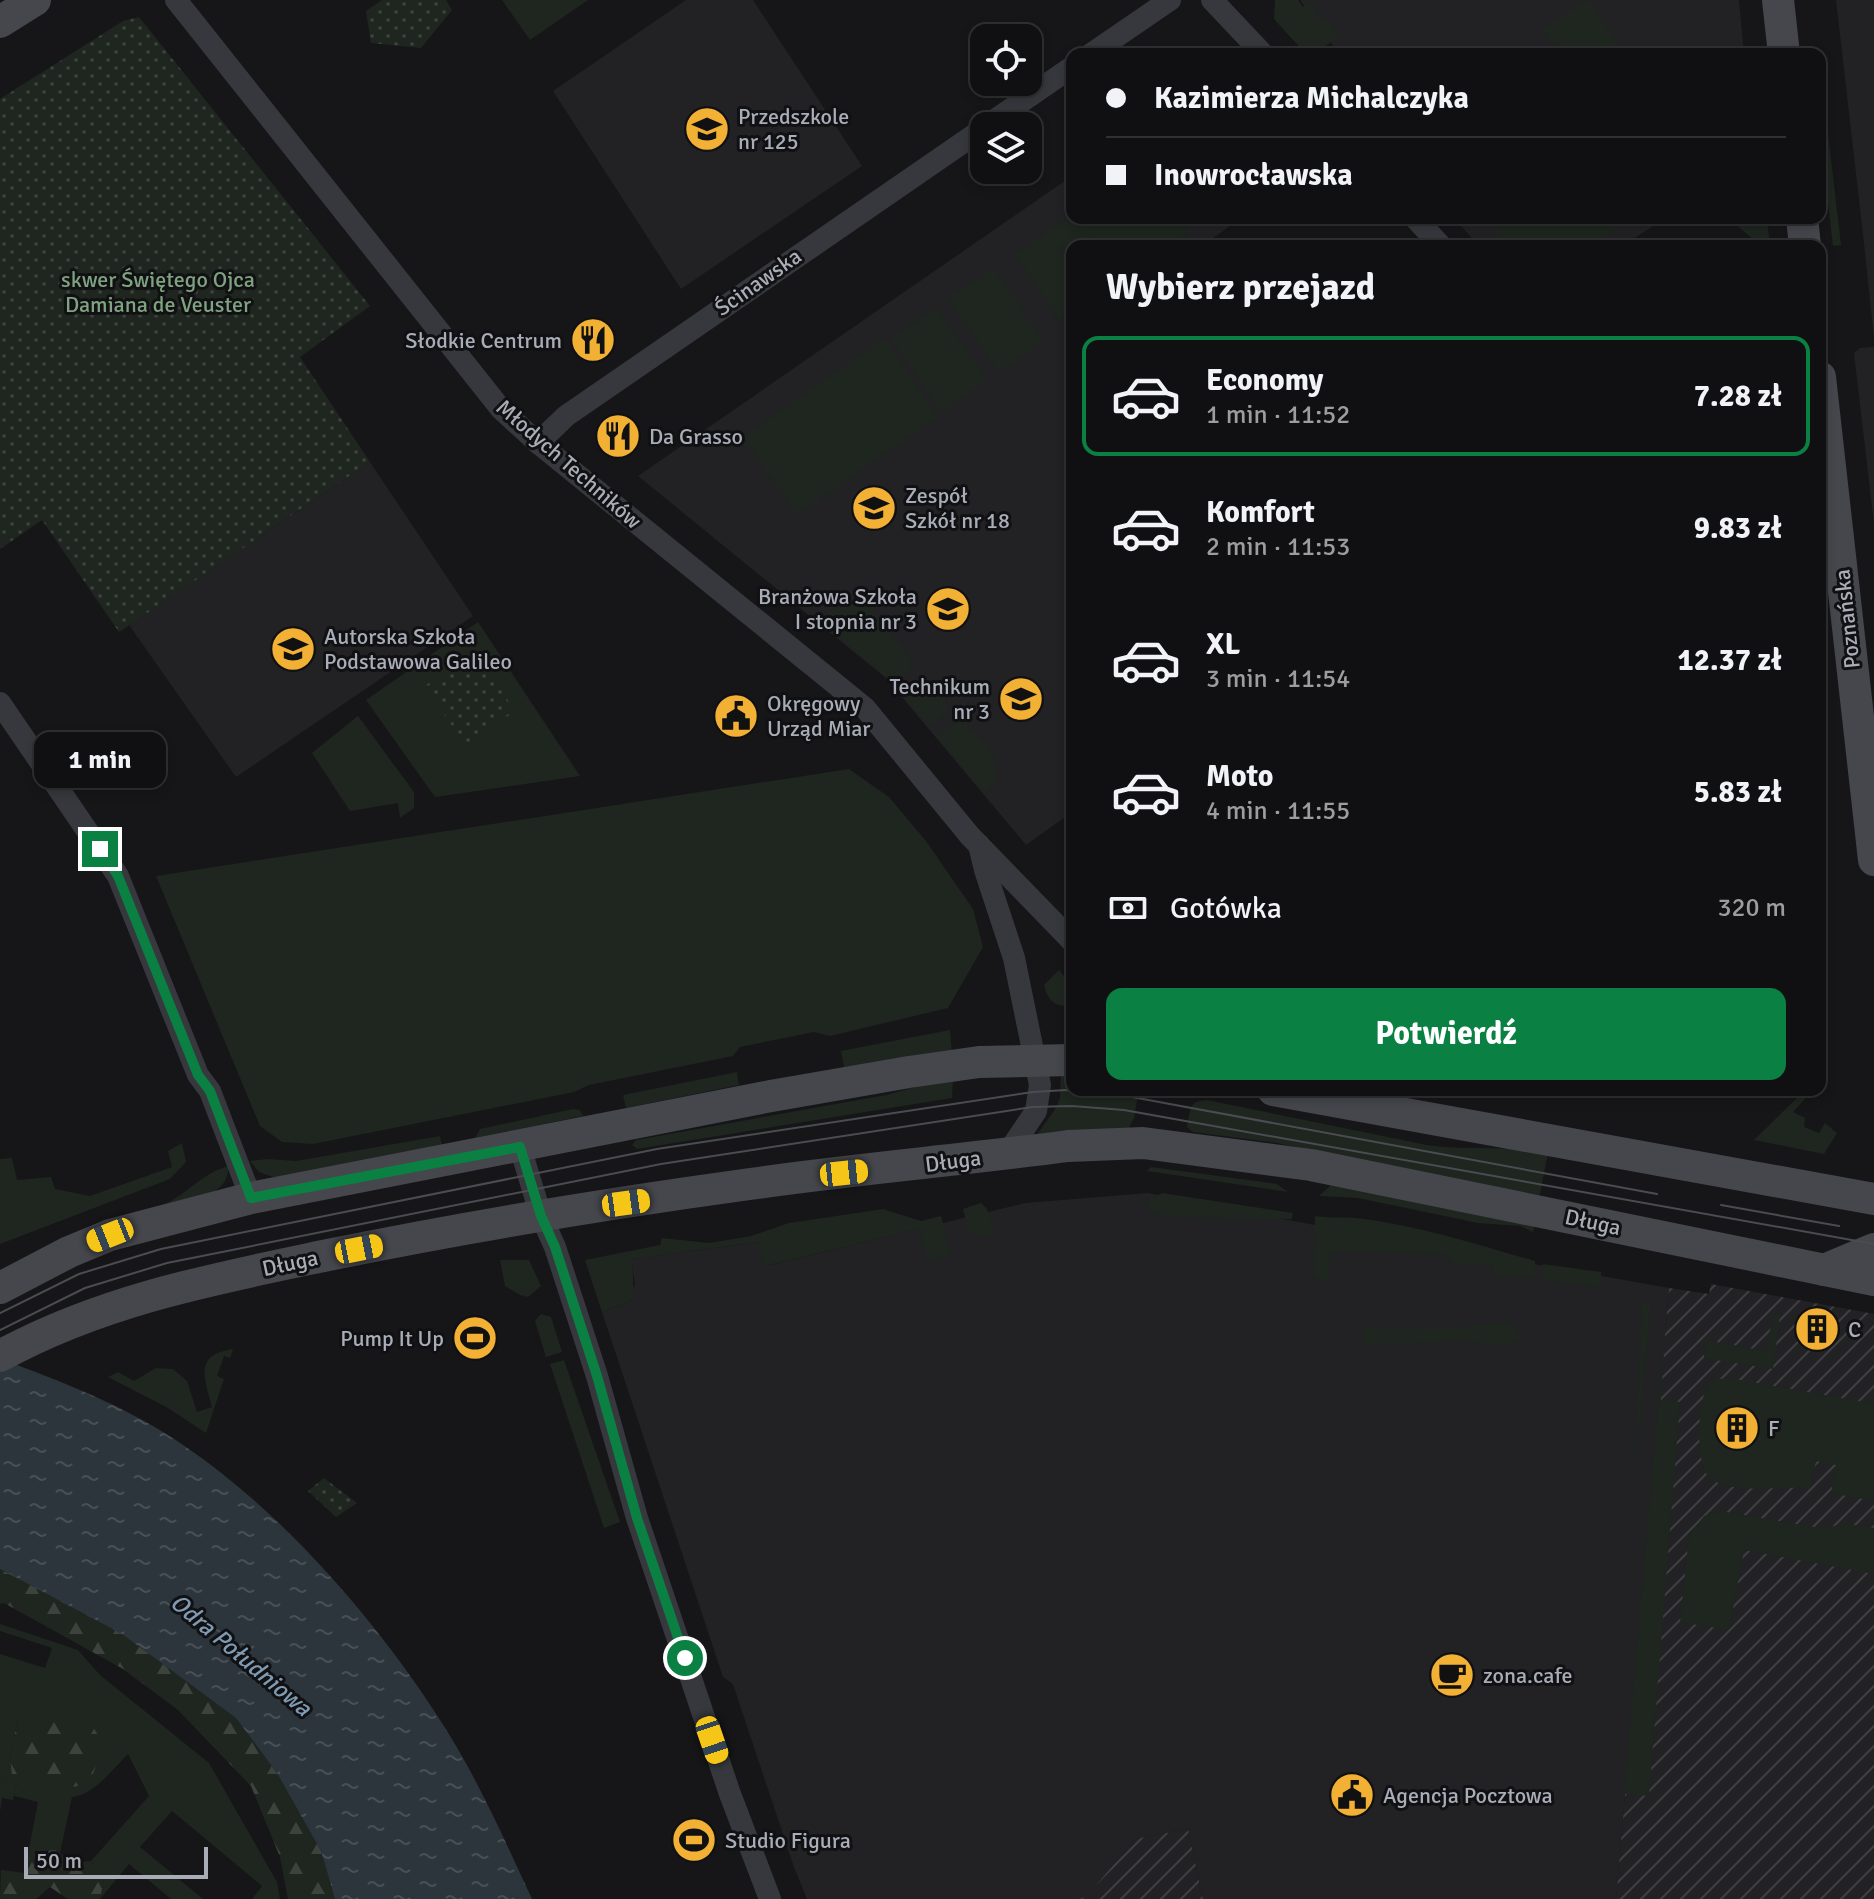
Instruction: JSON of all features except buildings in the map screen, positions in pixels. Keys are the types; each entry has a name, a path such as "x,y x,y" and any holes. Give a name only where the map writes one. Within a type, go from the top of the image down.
{"street":[{"path":"0,22 35,0"},
{"name":"Młodych Techników","path":"176,0 501,409 538,443 865,708 979,844 1066,935"},
{"path":"1100,48 1170,0"},
{"path":"1212,0 1257,48"},
{"path":"1778,0 1783,48"},
{"name":"Ścinawska","path":"1007,112 1066,71"},
{"name":"Ścinawska","path":"538,443 576,409 970,137"},
{"path":"1421,224 1435,240"},
{"name":"Poznańska","path":"1826,489 1829,545 1874,860"},
{"path":"0,703 118,876 198,1075 210,1091 251,1198"},
{"name":"Młodych Techników","path":"979,844 1014,958 1040,1085 1036,1111 1007,1154"},
{"path":"0,1288 60,1256 110,1235 251,1198 909,1072 979,1062 1066,1060"},
{"path":"1306,1096 1874,1199"},
{"name":"Długa","path":"0,1356 37,1335 125,1302 192,1284 359,1249 541,1216 752,1183 1068,1146 1143,1143 1311,1165 1874,1280"},
{"path":"520,1147 594,1367 642,1533 730,1794 770,1899"},
{"path":"1824,1270 1874,1249"}],"shaded area":[{"name":"Przedszkole nr 125","path":"686,0 753,0 862,166 681,289 553,91"},
{"path":"1300,0 1739,0 1743,48 1335,48"},
{"path":"1836,0 1874,0 1874,339 1864,243"},
{"name":"Zespół Szkół nr 18","path":"1066,180 1066,224 1233,224 1210,240 1066,240 1066,816 1026,845 886,678 638,476"},
{"path":"1459,224 1657,224 1631,240 1474,240"},
{"path":"1874,347 1874,524 1854,353 1860,348"},
{"path":"370,462 473,616 236,777 129,625"},
{"path":"1148,1193 1669,1288 1616,1899 1203,1899 1188,1829 1135,1839 1087,1896 1079,1899 807,1899 733,1684 723,1677 602,1312 628,1302 635,1285 631,1259 757,1242 766,1266 1025,1203"},
{"path":"1711,1284 1874,1314 1874,1899 1616,1899 1669,1288 1709,1294"},
{"path":"1188,1829 1203,1899 1079,1899 1087,1896 1135,1839"}],"green space":[{"path":"382,0 446,0 452,10 421,48 371,43 366,11"},
{"path":"502,0 588,0 530,40"},
{"path":"1275,0 1298,0 1303,7 1310,3 1322,22 1327,19 1340,36 1323,48 1301,48 1274,19"},
{"path":"1588,0 1621,48 1556,48 1543,29"},
{"name":"skwer Świętego Ojca Damiana de Veuster","path":"139,17 370,306 300,357 370,462 119,632 42,520 0,549 0,99 123,21"},
{"path":"1826,116 1841,245 1833,246 1826,186"},
{"path":"1066,219 1066,224 1186,224 1191,231 1178,240 1066,240 1066,318 1061,321 1015,255"},
{"path":"1494,224 1623,224 1598,240 1504,240"},
{"path":"1735,224 1768,224 1769,240 1754,240"},
{"path":"994,268 1044,341 999,372 948,299"},
{"path":"936,308 987,380 942,412 891,339"},
{"path":"884,338 938,417 797,515 743,437"},
{"path":"853,603 869,607 911,658 910,670 893,685 819,622 829,612"},
{"path":"478,622 580,776 435,797 366,700"},
{"path":"475,650 515,711 466,746 425,686"},
{"path":"923,678 931,681 947,705 945,713 929,727 902,694"},
{"path":"358,716 414,792 414,808 400,818 398,803 350,811 312,753"},
{"path":"955,722 975,733 996,762 996,776 985,793 937,736"},
{"path":"849,769 889,797 926,841 973,909 983,947 948,1008 830,1036 814,1032 740,1047 733,1056 589,1085 574,1092 313,1144 282,1142 260,1126 156,876"},
{"path":"1059,970 1066,979 1066,1006 1053,1002 1044,985"},
{"path":"950,1030 952,1053 844,1067 841,1051"},
{"path":"737,1072 739,1085 626,1108 623,1095"},
{"path":"1066,1074 1066,1096 1138,1096 1134,1118 1128,1129 1039,1137 1038,1133 1060,1098 1061,1075"},
{"path":"953,1077 952,1098 637,1149 632,1145 636,1140 886,1095"},
{"path":"1799,1096 1808,1096 1793,1112 1805,1118 1804,1127 1819,1133 1825,1123 1837,1133 1824,1154 1754,1140"},
{"path":"1207,1100 1427,1145 1548,1153 1539,1199 1277,1143 1193,1132 1187,1127 1191,1108 1196,1102"},
{"path":"580,1110 583,1116 475,1138 480,1129"},
{"path":"440,1136 442,1145 276,1178 259,1172 250,1161 296,1161"},
{"path":"182,1143 186,1162 170,1179 0,1244 0,1159 12,1158 17,1180 51,1177 55,1189 90,1196 172,1167 168,1151"},
{"path":"228,1166 227,1177 215,1191 165,1204 211,1173"},
{"path":"1151,1167 1277,1184 1288,1192 1147,1171"},
{"path":"1331,1185 1535,1224 1533,1232 1520,1226 1478,1223 1358,1198 1319,1196"},
{"path":"1162,1193 1293,1213 1292,1219 1162,1217 1150,1209 1146,1201"},
{"path":"981,1203 987,1209 995,1233 980,1238 969,1232 963,1209"},
{"path":"883,1209 921,1221 941,1216 951,1255 928,1261 919,1229 765,1266 757,1242 632,1259 634,1297 602,1312 585,1260 660,1245 662,1238 709,1243 751,1236 789,1223"},
{"path":"1315,1216 1387,1222 1472,1243 1535,1261 1535,1278 1494,1275 1494,1265 1452,1263 1442,1254 1331,1252 1328,1281 1321,1282 1313,1275"},
{"path":"500,1260 529,1260 541,1286 528,1297 505,1286"},
{"path":"1543,1264 1601,1272 1602,1288 1544,1280"},
{"path":"1642,1302 1651,1303 1633,1494"},
{"path":"1667,1306 1661,1400 1680,1402 1649,1796 1624,1794"},
{"path":"541,1314 551,1317 562,1352 546,1357 535,1321"},
{"path":"1773,1314 1780,1315 1773,1369 1704,1358 1705,1340 1766,1351"},
{"path":"1503,1322 1513,1324 1518,1331 1518,1339 1501,1345 1470,1341 1363,1345 1362,1326 1376,1329 1443,1329"},
{"path":"233,1349 230,1358 224,1356 217,1376 224,1379 206,1433 168,1408 108,1377 118,1372 134,1381 156,1368 173,1369 187,1381 197,1412 212,1407 205,1377 207,1362 220,1352"},
{"path":"564,1360 620,1522 604,1528 550,1364"},
{"path":"1729,1378 1874,1404 1874,1501 1831,1493 1836,1465 1816,1461 1810,1489 1733,1487 1711,1479 1706,1473 1700,1449 1701,1407 1709,1385 1716,1380"},
{"path":"324,1478 357,1503 336,1517 308,1491"},
{"path":"1720,1511 1820,1528 1847,1524 1874,1528 1874,1574 1744,1550 1729,1630 1680,1622 1689,1536 1704,1516"},
{"path":"0,1569 122,1634 236,1718 277,1773 321,1851 335,1899 288,1899 280,1857 251,1786 178,1710 123,1669 4,1603 0,1604"},
{"path":"0,1624 78,1650 100,1675 209,1763 277,1882 280,1899 252,1899 262,1886 172,1811 140,1847 203,1899 171,1899 129,1864 100,1899 104,1878 91,1861 149,1796 128,1754 88,1792 72,1797 60,1853 55,1850 28,1853 38,1802 14,1796 17,1783 36,1776 64,1789 54,1724 18,1720 10,1755 12,1777 0,1783 0,1654 45,1668 52,1648 0,1631"},
{"path":"18,1720 92,1725 103,1744 90,1783 64,1789 36,1777 17,1783 13,1800 2,1798 0,1811 0,1783 12,1777 10,1755"},
{"path":"55,1850 74,1863 91,1861 104,1878 100,1899 68,1899 50,1887 36,1899 0,1899 1,1870 24,1873 28,1853"}],"water":[{"name":"Odra Południowa","path":"0,1359 96,1397 165,1433 224,1475 296,1540 363,1614 422,1692 471,1772 532,1899 335,1899 321,1851 277,1773 236,1718 122,1634 0,1569"}],"tram line":[{"path":"0,1313 79,1274 161,1249 657,1149 1033,1092 1066,1090"},
{"path":"1123,1096 1657,1194"},
{"path":"0,1330 85,1288 167,1263 661,1164 1032,1107 1124,1110 1874,1244"},
{"path":"1721,1205 1839,1226"}],"place":[{"name":"Przedszkole nr 125","path":"707,129"},
{"name":"Słodkie Centrum","path":"593,340"},
{"name":"Da Grasso","path":"618,436"},
{"name":"Zespół Szkół nr 18","path":"874,508"},
{"name":"Branżowa Szkoła I stopnia nr 3","path":"948,609"},
{"name":"Autorska Szkoła Podstawowa Galileo","path":"293,649"},
{"name":"Technikum nr 3","path":"1021,699"},
{"name":"Okręgowy Urząd Miar","path":"736,716"},
{"name":"C","path":"1817,1329"},
{"name":"Pump It Up","path":"475,1338"},
{"name":"F","path":"1737,1428"},
{"name":"zona.cafe","path":"1452,1675"},
{"name":"Agencja Pocztowa","path":"1352,1795"},
{"name":"Studio Figura","path":"694,1840"}],"route":[{"path":"100,849 118,876 198,1075 210,1091 251,1198 520,1147 597,1376 637,1518 685,1658"}]}
